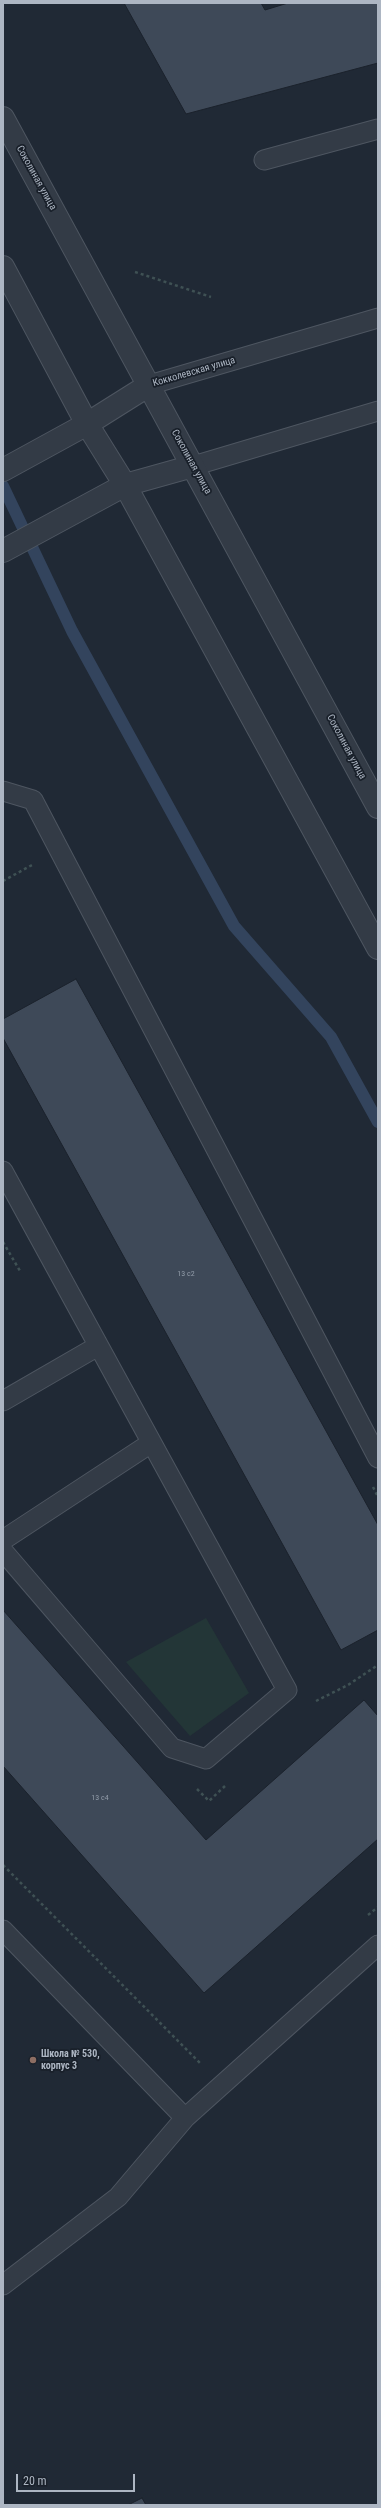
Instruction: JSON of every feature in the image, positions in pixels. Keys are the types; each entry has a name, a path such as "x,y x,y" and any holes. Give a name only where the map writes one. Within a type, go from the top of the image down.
{"street":[{"name":"Соколиная улица","path":"3,118 378,807"},
{"path":"3,267 87,424 125,485 378,948"},
{"name":"Кокколевская улица","path":"3,470 87,424 149,385"},
{"path":"3,551 125,485 193,466"}],"lane":[{"path":"264,160 378,129"},
{"name":"Кокколевская улица","path":"149,385 378,318"},
{"path":"193,466 378,411"},
{"path":"3,791 32,800 378,1458"},
{"path":"3,1171 287,1690 206,1759 172,1748 3,1551"},
{"path":"3,1401 98,1346"},
{"path":"3,1540 151,1443"},
{"path":"3,1930 185,2118"},
{"path":"3,2285 118,2197 185,2118 378,1945"}],"path":[{"path":"135,272 210,297"},
{"path":"3,1242 22,1275"},
{"path":"310,1704 348,1684 378,1665"},
{"path":"192,1784 209,1801 230,1780"},
{"path":"3,1865 222,2085"}],"shaded area":[{"path":"206,1618 249,1693 190,1736 126,1662"}],"building":[{"path":"124,3 261,3 265,10 288,3 378,3 378,63 186,114"},
{"path":"76,979 378,1525 378,1630 341,1650 3,1038 3,1019"},
{"path":"3,1610 206,1840 364,1700 378,1716 378,1839 204,1993 3,1766"},
{"path":"142,2498 146,2505 128,2505"}],"waterway":[{"path":"3,486 72,631 234,926 331,1037 378,1122"}],"place":[{"name":"Школа № 530, корпус 3","path":"33,2060"}]}
